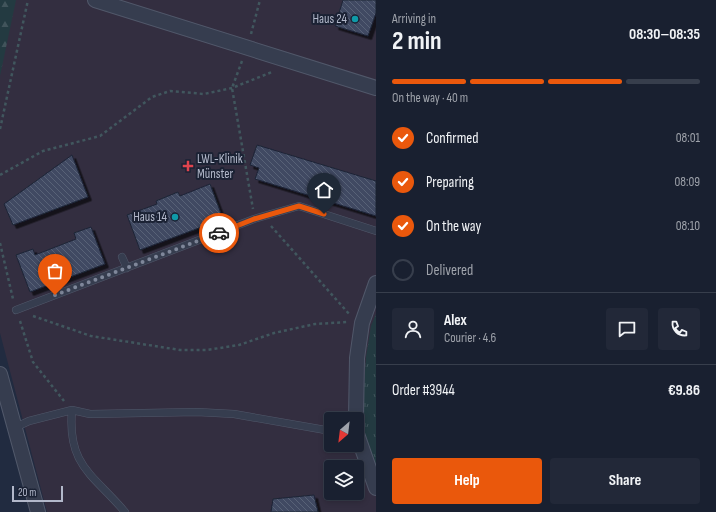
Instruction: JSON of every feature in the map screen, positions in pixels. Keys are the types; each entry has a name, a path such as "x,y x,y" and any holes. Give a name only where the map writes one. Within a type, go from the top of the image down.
{"street":[{"path":"101,1 296,61 318,70 376,88"},
{"path":"356,412 357,358 362,323 376,287"},
{"path":"0,374 16,427 38,512"},
{"path":"363,452 376,488"}],"lane":[{"path":"16,310 254,219 299,206 376,231"},
{"path":"122,257 126,268"},
{"path":"16,427 29,421 72,410 90,414 197,412 234,414 324,430"},
{"path":"72,410 70,430 77,457 85,470 125,512"}],"path":[{"path":"0,129 28,0"},
{"path":"254,219 232,88 247,47 260,0"},
{"path":"0,175 43,151 100,136 152,97 170,91 204,94 232,88 296,61"},
{"path":"262,217 349,315 362,323"},
{"path":"0,243 16,310 33,362 72,410"},
{"path":"16,310 91,336 180,350 207,350 239,345 274,333 315,324 346,322 362,323"}],"shaded area":[{"name":"LWL-Klinik Münster","path":"0,0 376,0 376,512 47,512 0,333"}],"green space":[{"path":"0,0 16,0 0,76"},
{"path":"376,314 376,473 364,439 364,412 362,412 366,357 371,326"}],"building":[{"name":"Haus 24","path":"343,0 376,0 376,13 368,36 335,26"},
{"path":"257,145 376,181 376,216 255,179 259,168 250,165"},
{"path":"72,155 88,197 13,225 4,204"},
{"name":"Haus 14","path":"210,184 223,219 140,250 127,215 157,204 156,201 178,192 180,196"},
{"path":"91,227 105,264 30,292 16,255 33,249 35,255 76,239 74,233"},
{"path":"314,495 318,512 271,512 273,499"}],"way so far":[{"path":"55,295 219,233"}],"place":[{"name":"Haus 24","path":"355,19"},
{"name":"LWL-Klinik Münster","path":"188,166"},
{"name":"Haus 14","path":"175,217"}],"route":[{"path":"219,233 254,219 299,206 324,214"}]}
